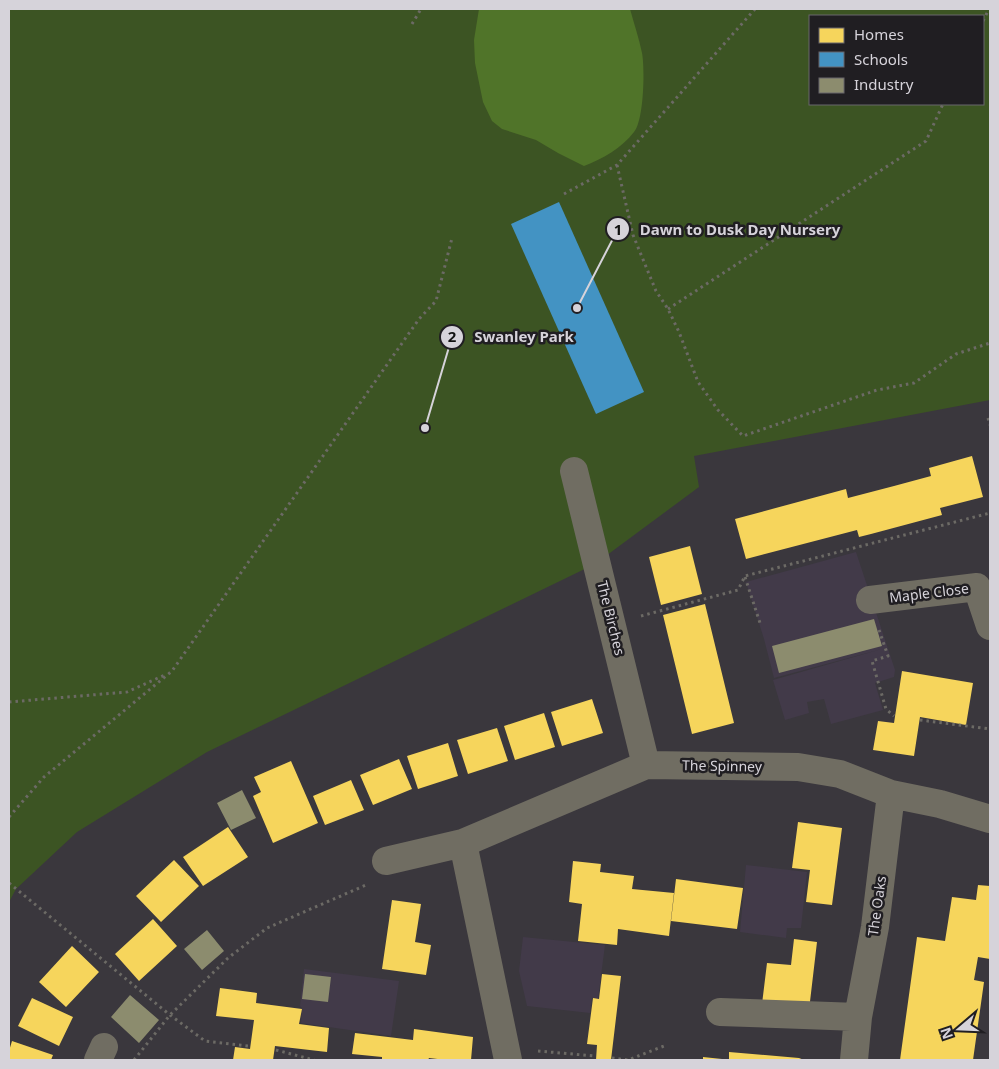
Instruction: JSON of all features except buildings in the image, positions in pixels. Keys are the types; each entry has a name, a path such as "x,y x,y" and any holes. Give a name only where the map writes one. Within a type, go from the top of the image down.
{"street":[{"name":"The Birches","path":"574,471 646,765"},
{"name":"Maple Close","path":"870,600 977,586 990,626"},
{"name":"The Spinney","path":"386,861 462,843 646,765 798,767 840,774 891,794 940,804 990,819"},
{"name":"The Oaks","path":"854,1060 858,1017 875,927 891,794"},
{"path":"990,814 990,819"},
{"path":"462,843 507,1054"},
{"path":"720,1012 858,1017"}],"path":[{"path":"412,24 422,9"},
{"path":"564,194 617,165 755,9"},
{"path":"668,309 926,141 944,105"},
{"path":"617,165 633,235 656,290 679,332 698,382 718,410 743,436 877,390 914,383 956,354 990,343"},
{"path":"9,817 44,777 172,671 420,319 436,301 452,238"},
{"path":"988,418 990,425"},
{"path":"612,624 738,590 745,576 990,514"},
{"path":"745,576 760,623"},
{"path":"870,600 888,656 872,661 886,709 894,716"},
{"path":"9,702 127,692 172,671"},
{"path":"920,720 990,729"},
{"path":"134,1060 170,1015 228,958 267,928 388,875 386,861"},
{"path":"9,883 170,1015 205,1041 248,1046"},
{"path":"612,1058 628,1060 664,1046"},
{"path":"276,1050 314,1060"},
{"path":"507,1054 595,1056"}],"shaded area":[{"path":"856,552 895,670 894,677 875,683 883,710 831,724 824,699 807,702 809,713 785,720 773,680 882,649 774,678 746,582"},
{"path":"746,865 807,872 801,928 787,928 786,938 740,932"},
{"path":"523,937 605,945 598,999 592,998 590,1013 527,1006 519,971"},
{"path":"304,969 399,981 391,1036 301,1023 302,1008 300,1006"}],"green space":[{"path":"9,9 990,9 990,400 694,456 699,487 595,564 207,752 77,832 16,889 9,902"},
{"path":"479,9 630,9 643,60 642,106 634,132 624,143 611,152 584,166 536,140 502,129 492,121 483,102 475,63 474,40"}],"place":[{"name":"Dawn to Dusk Day Nursery","path":"577,308"},
{"name":"Swanley Park","path":"425,428"}]}
